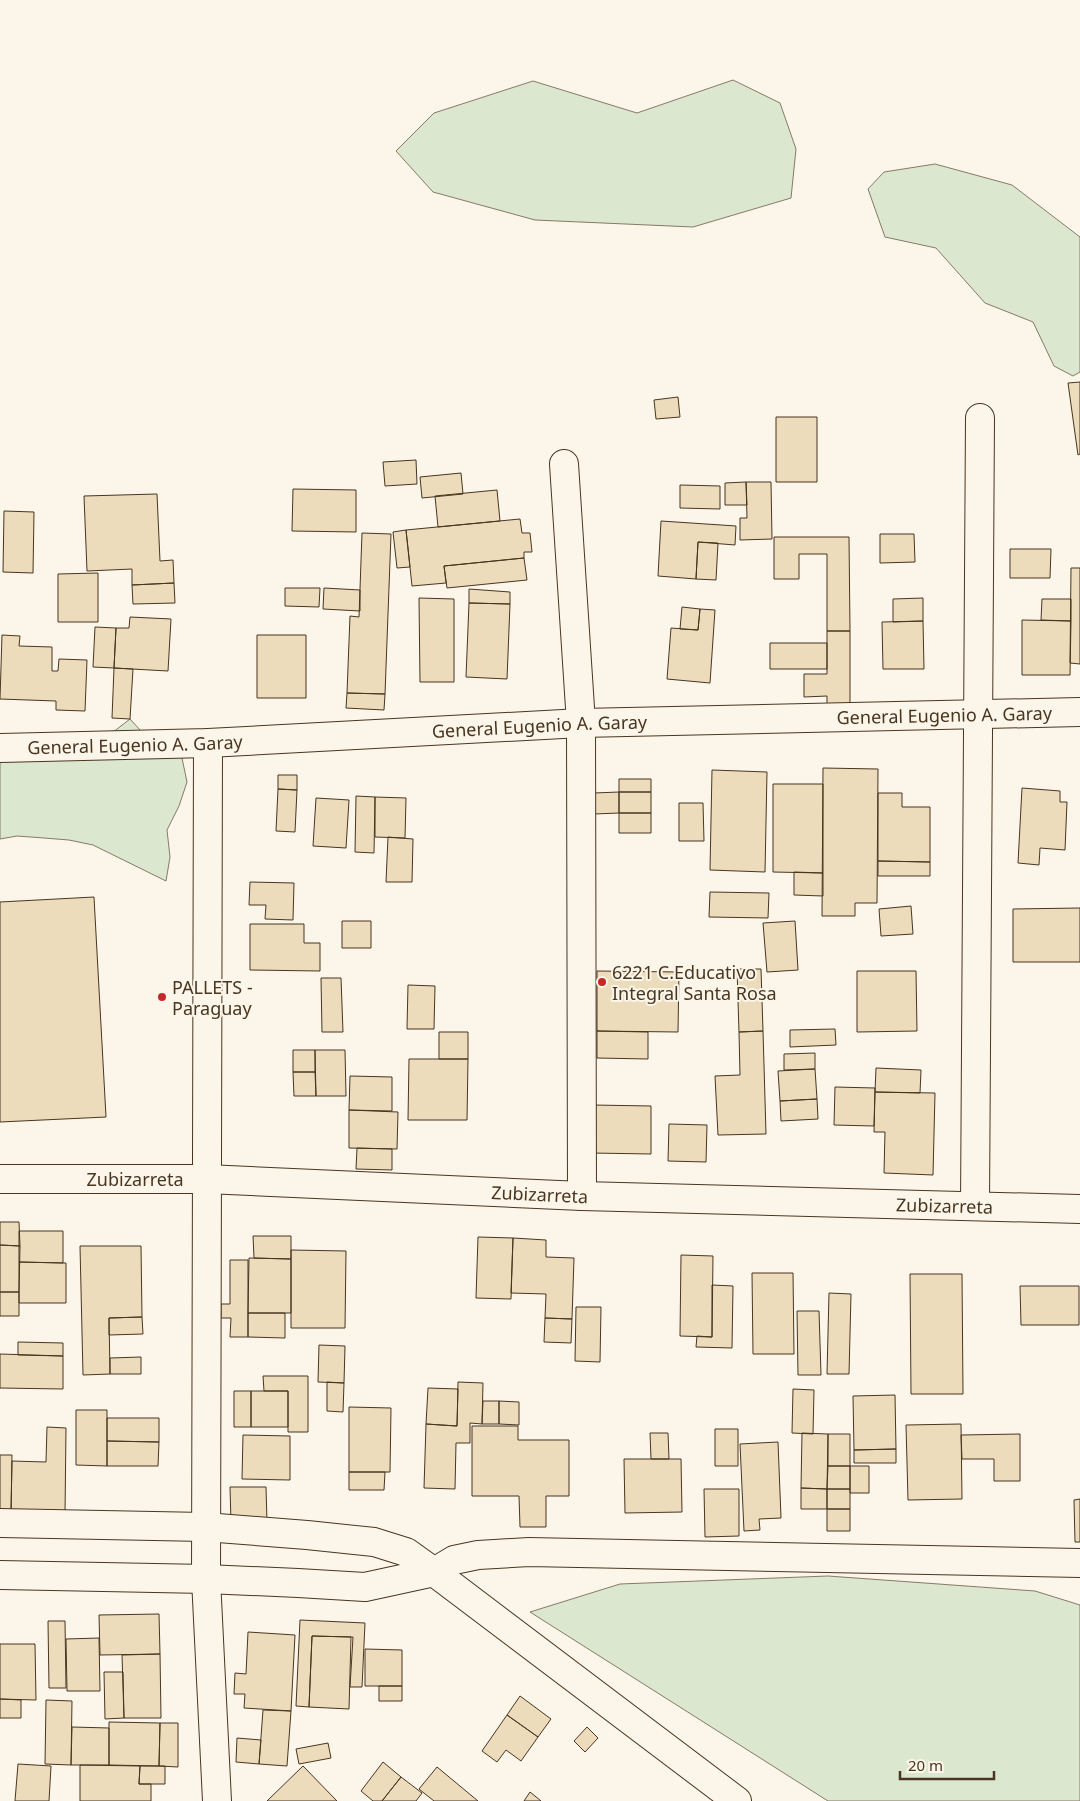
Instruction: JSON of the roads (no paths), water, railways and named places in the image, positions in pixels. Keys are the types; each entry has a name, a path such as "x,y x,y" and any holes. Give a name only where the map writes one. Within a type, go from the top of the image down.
{"street":[{"path":"975,1206 980,418"},
{"path":"564,464 581,723 582,1196"},
{"name":"General Eugenio A. Garay","path":"0,748 208,743 581,723 1080,712"},
{"path":"208,743 205,1527 218,1801"},
{"name":"Zubizarreta","path":"0,1179 206,1179 582,1196 1080,1209"},
{"path":"0,1524 205,1527 374,1542 406,1552 737,1801"},
{"path":"0,1575 298,1582 365,1587 434,1572 454,1560 478,1555 528,1552 1080,1564"}],"place":[{"name":"6221 C.Educativo Integral Santa Rosa","path":"602,982"},
{"name":"PALLETS - Paraguay","path":"162,997"}]}
